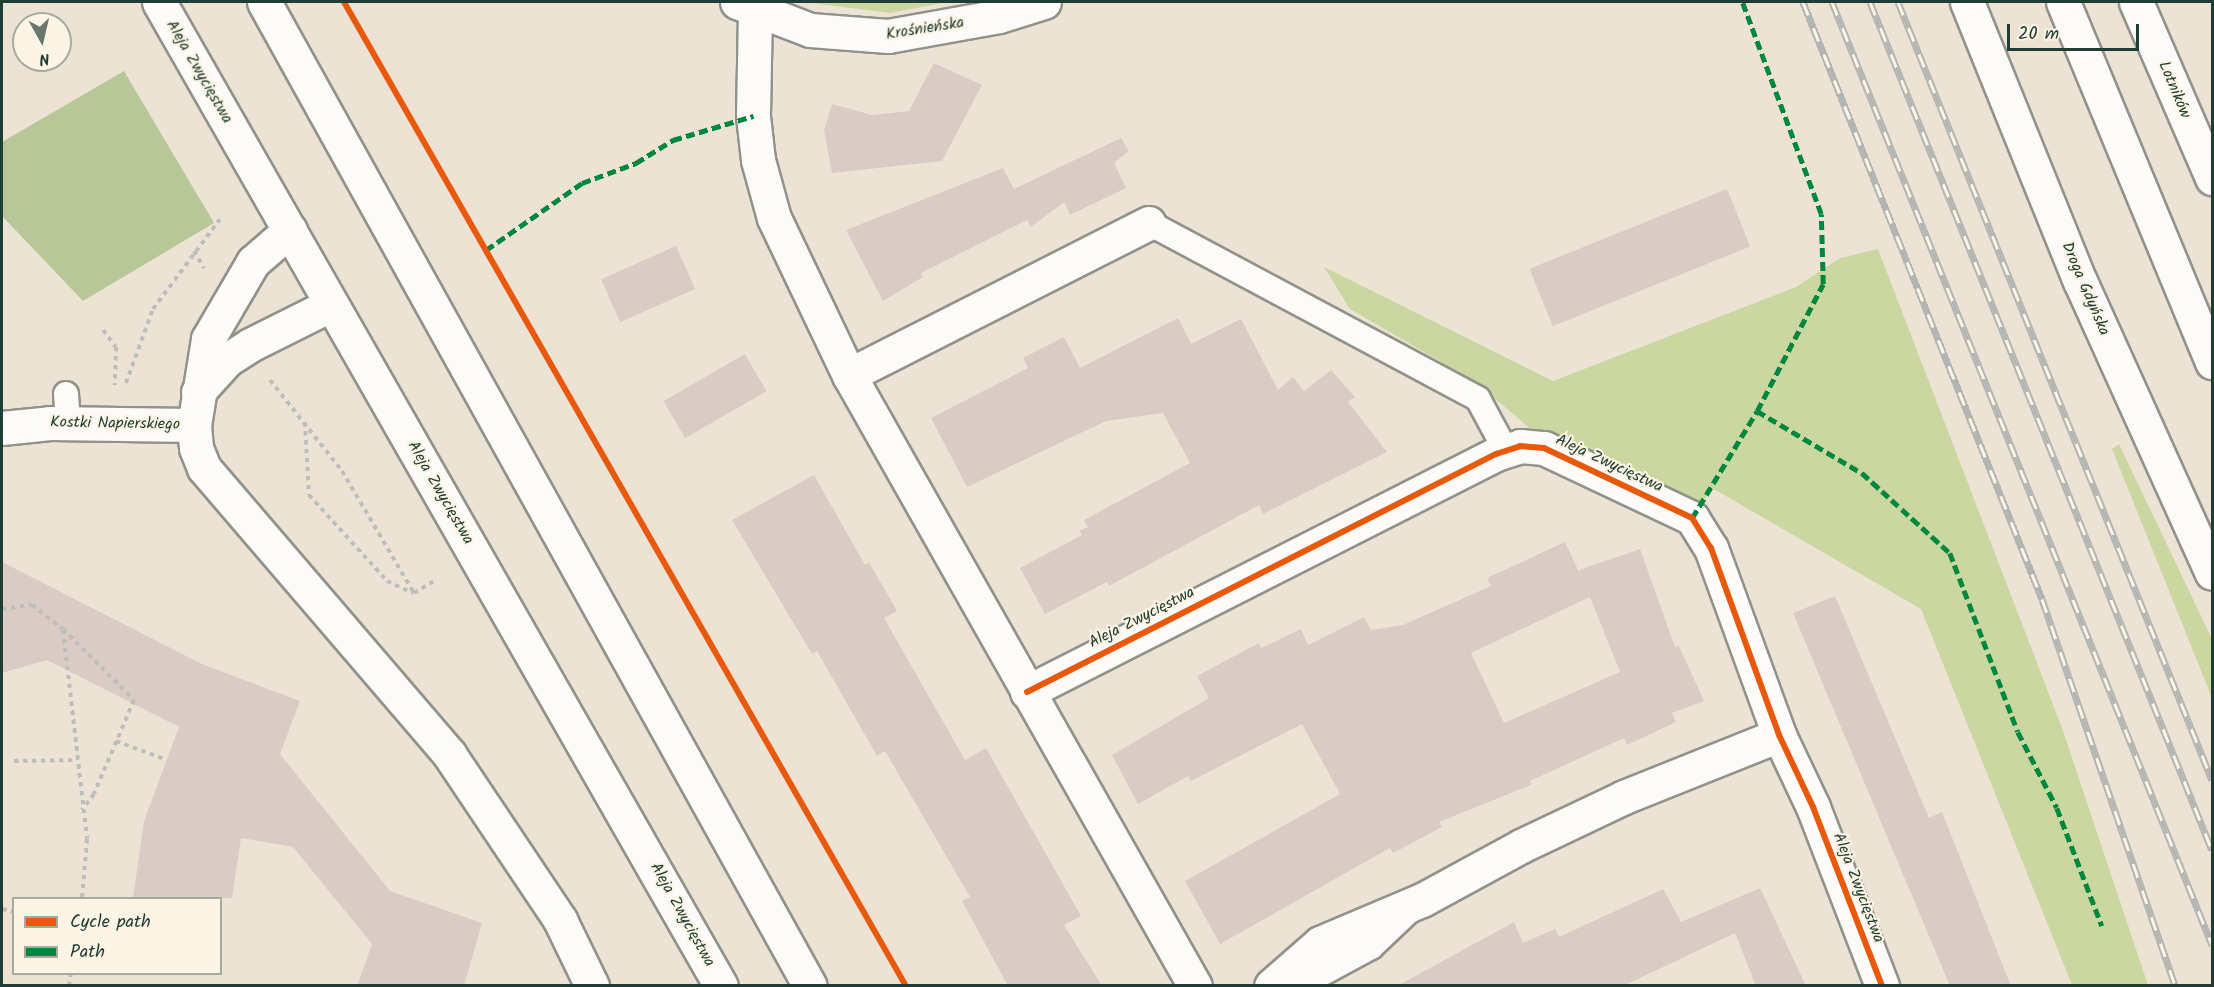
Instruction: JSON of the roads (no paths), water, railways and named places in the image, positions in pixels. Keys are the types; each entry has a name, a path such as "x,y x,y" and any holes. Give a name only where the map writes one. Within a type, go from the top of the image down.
{"street":[{"name":"Aleja Zwycięstwa","path":"159,2 290,230 330,305 528,644 721,986"},
{"path":"264,2 810,986"},
{"name":"Krośnieńska","path":"746,6 810,30 888,36 999,16 1044,2"},
{"name":"Droga Gdyńska","path":"1967,2 2080,281 2212,573"},
{"path":"2063,2 2212,362"},
{"name":"Lotników","path":"2136,2 2212,178"},
{"path":"746,6 758,160 774,218 849,375 1195,986"},
{"path":"849,375 1149,223"},
{"name":"Kostki Napierskiego","path":"2,428 67,409 124,423 194,425 208,339 225,304 253,262 290,230"},
{"path":"198,392 227,360 250,345 330,305"},
{"path":"194,425 196,448 204,468 449,754 560,920 592,986"},
{"name":"Aleja Zwycięstwa","path":"1027,692 1506,451 1544,448 1692,518 1710,548 1779,735 1813,807 1882,986"},
{"path":"1271,986 1320,944 1422,900 1521,846 1624,797 1779,735"}],"lane":[{"path":"1149,223 1479,399 1506,451"},
{"path":"1299,986 1371,947 1422,900"}],"railway":[{"path":"1803,2 2042,599 2175,986"},
{"path":"1832,2 2212,945"},
{"path":"1870,2 2212,850"},
{"path":"1898,2 2212,780"}]}
